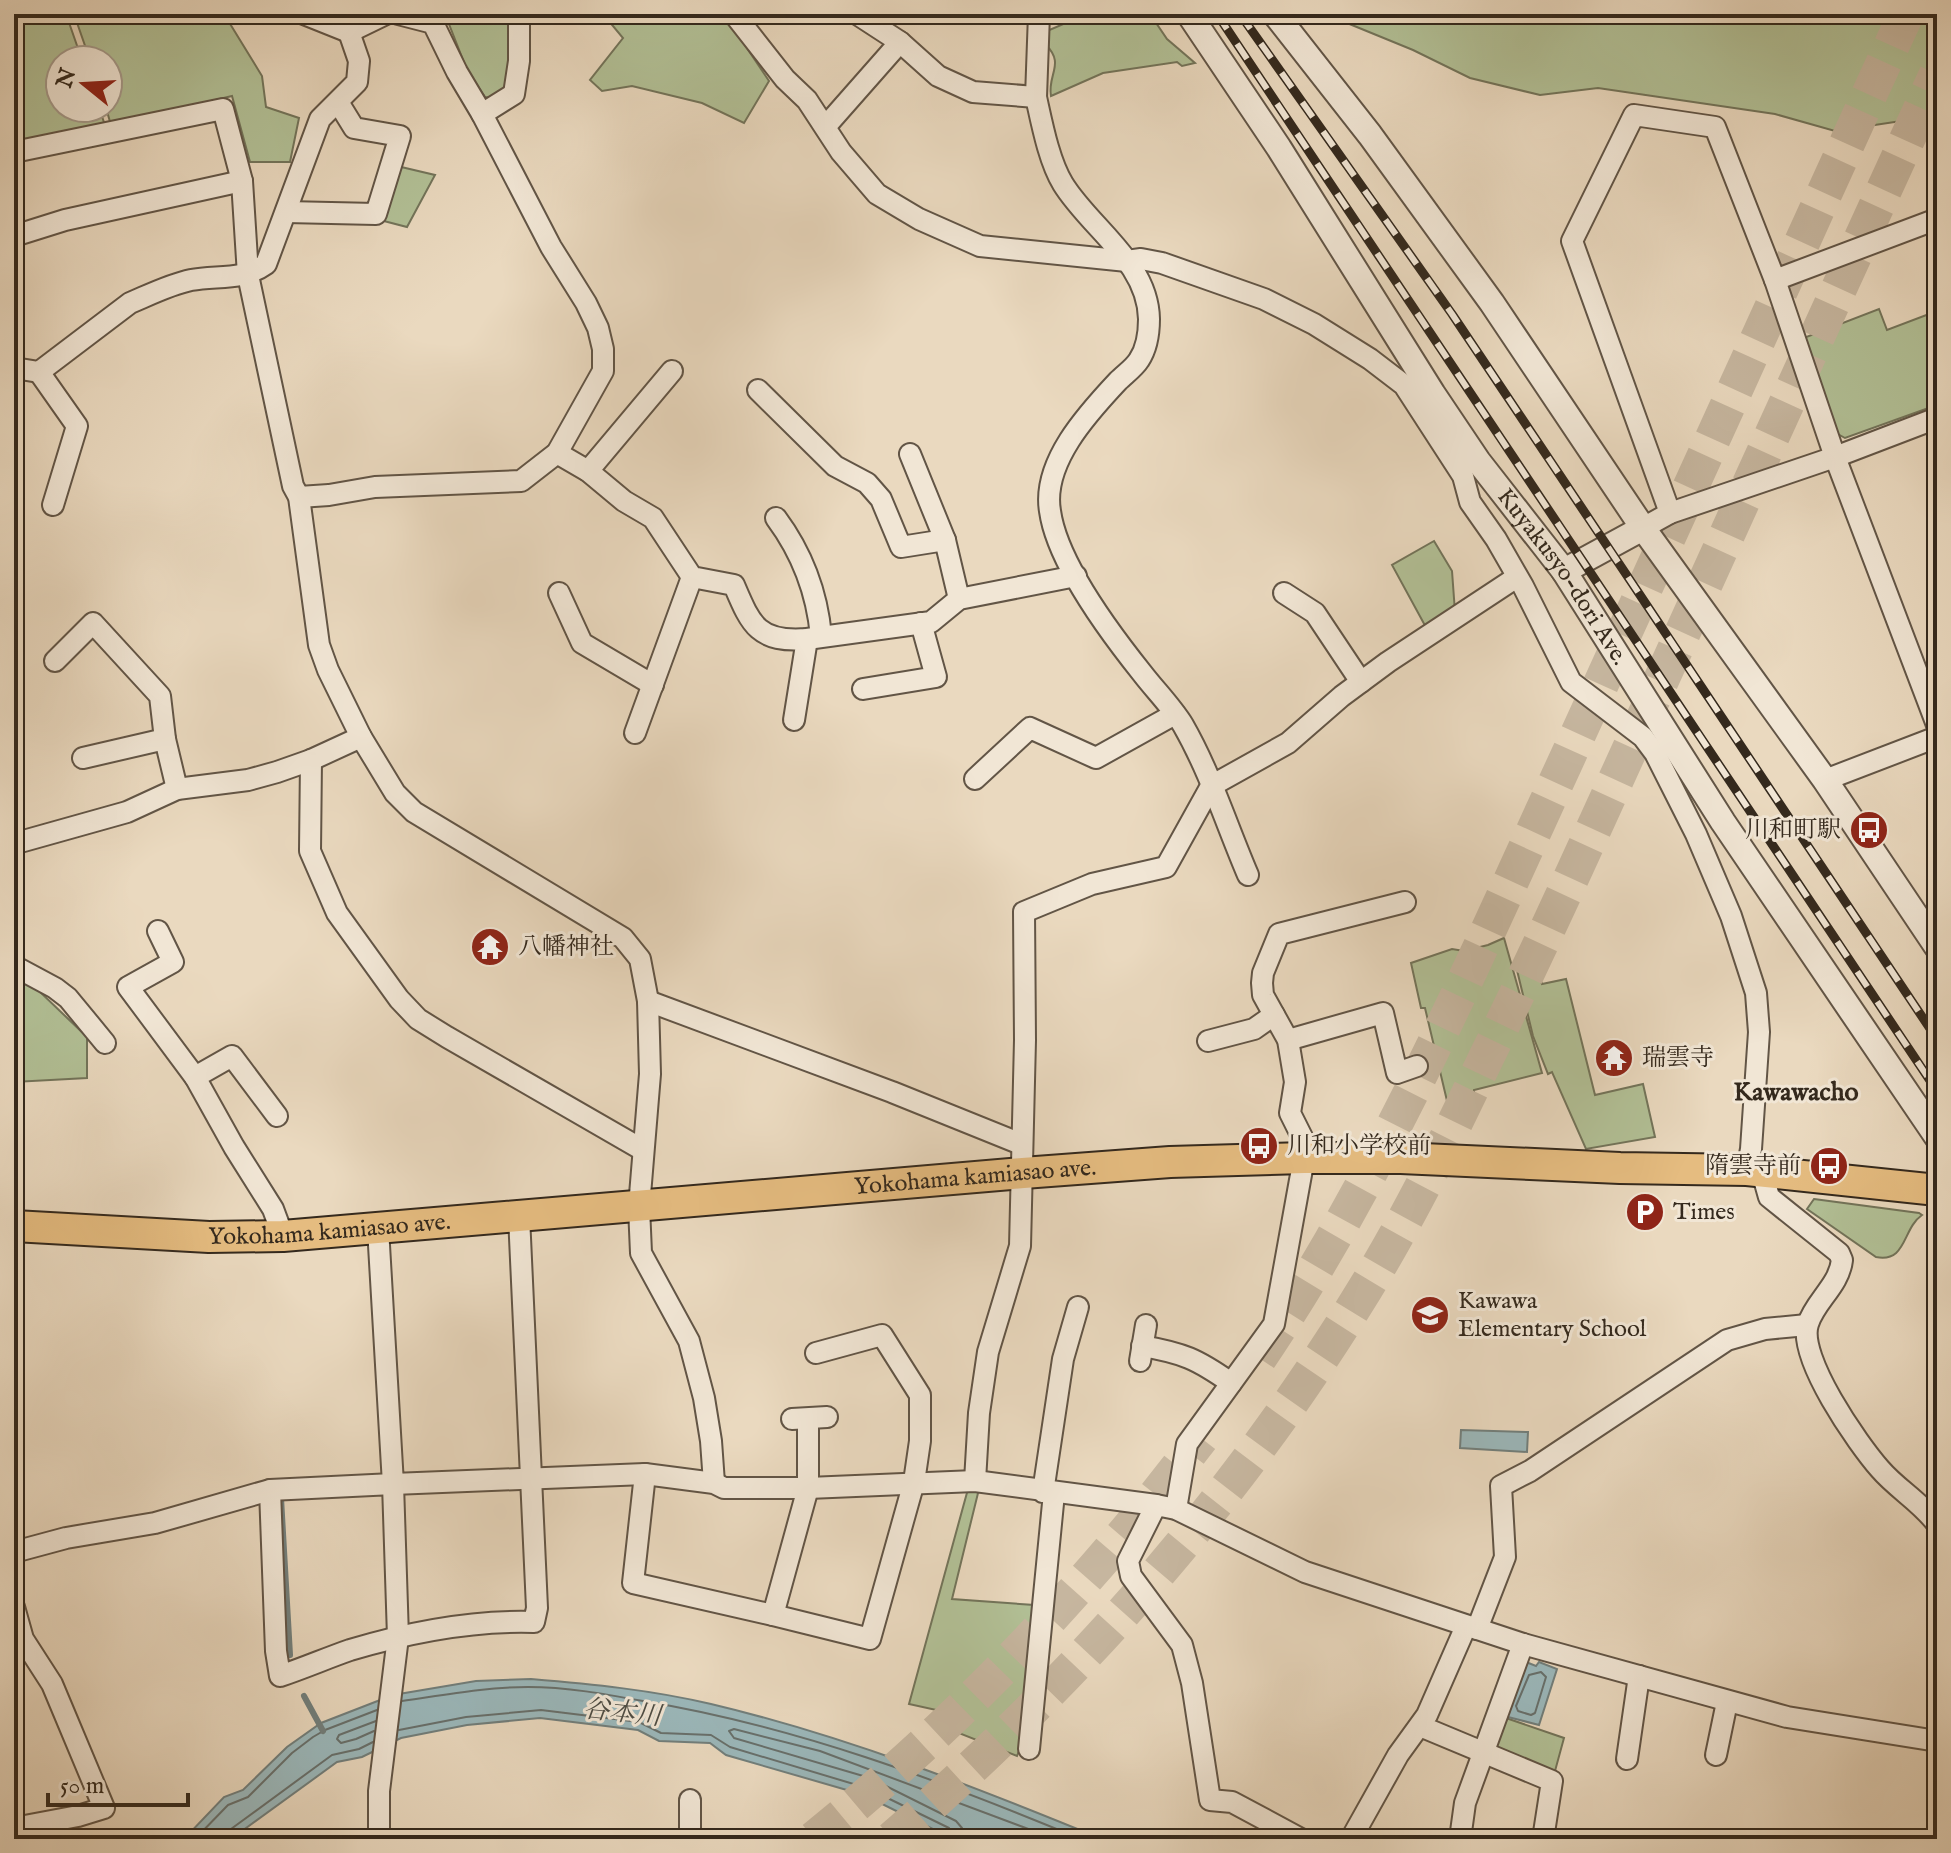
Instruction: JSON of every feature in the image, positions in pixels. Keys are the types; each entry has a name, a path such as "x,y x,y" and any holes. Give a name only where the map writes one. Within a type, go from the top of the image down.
{"main road":[{"name":"Yokohama kamiasao ave.","path":"14,1226 209,1237 283,1236 639,1207 1022,1159 1170,1162 1401,1158 1755,1171 1937,1190"}],"street":[{"path":"304,14 349,32 386,14"},
{"path":"299,497 375,487 521,481 557,453 603,371 603,349 598,328 586,303 551,247 433,23 398,14"},
{"path":"482,114 514,94 519,61 519,14"},
{"path":"734,14 877,194 954,237 980,246 1127,261 1141,259 1162,263 1264,299 1314,324 1370,359 1404,385 1471,469 1470,502 1496,539 1571,682 1643,737 1655,753 1696,834 1731,916 1756,993 1759,1032 1751,1149 1755,1171 1769,1197 1839,1253 1842,1260 1838,1277 1807,1325 1809,1350 1832,1405 1881,1470 1929,1512 1937,1524"},
{"path":"857,14 900,42 938,76 973,92 1036,97"},
{"path":"1039,14 1036,97 1044,133 1062,183 1127,261 1144,291 1149,318 1147,345 1139,361 1107,393 1058,462 1049,484 1050,512 1076,576 1106,626 1175,714 1196,749 1248,875"},
{"name":"Kuyakusyo-dori Ave.","path":"1189,14 1279,148 1433,394 1471,469 1564,571 1723,822 1937,1137"},
{"path":"1275,14 1370,135 1492,303 1643,528 1825,780 1937,947"},
{"path":"39,372 130,303 189,280 248,275 266,264 320,119 357,82 359,61 349,32"},
{"path":"826,126 900,42"},
{"path":"286,212 376,214 400,136 354,128 338,102"},
{"path":"14,130 18,151 223,109 242,181 248,275 293,486 299,497 319,645 328,670 361,737 395,793 414,812 623,938 640,959 648,1001 650,1074 639,1207 641,1253 689,1341 704,1398 714,1483"},
{"path":"1670,513 1572,241 1634,115 1715,127 1775,280 1835,457 1937,725"},
{"path":"14,236 65,220 242,181"},
{"path":"1775,280 1937,219"},
{"path":"14,368 39,372 77,426 53,505"},
{"path":"588,471 672,371"},
{"path":"758,390 835,466 867,483 881,499 901,547 945,540"},
{"path":"1564,571 1670,513 1835,457 1937,418"},
{"path":"557,453 588,471 624,501 653,518 692,577 734,585 750,621 763,634 791,640 931,622 959,599 1076,576"},
{"path":"910,454 945,540 959,599"},
{"path":"776,518 796,545 818,605 814,637 794,720"},
{"path":"635,733 692,577"},
{"path":"975,1481 979,1413 988,1352 1020,1246 1025,1040 1024,912 1092,884 1166,867 1211,786 1288,743 1361,682 1517,577"},
{"path":"559,593 582,643 653,685"},
{"path":"1284,593 1315,613 1361,682"},
{"path":"55,661 93,623 160,696 165,739 177,789"},
{"path":"863,689 936,677 921,623"},
{"path":"975,779 1030,728 1096,758 1175,714"},
{"path":"16,837 127,812 177,789 248,780 311,760 361,737"},
{"path":"1825,780 1937,737"},
{"path":"83,758 165,739"},
{"path":"311,760 310,851 337,913 399,999 418,1019 447,1037 643,1150"},
{"path":"1696,834 1723,822"},
{"path":"1301,1839 1232,1802 1210,1800 1192,1683 1182,1645 1131,1576 1128,1561 1166,1507 1187,1444 1274,1324 1304,1158 1302,1137 1290,1113 1295,1082 1288,1040 1263,995 1263,973 1279,934 1405,902"},
{"path":"158,931 173,962 128,987 195,1077 273,1209 283,1236"},
{"path":"14,966 68,998 105,1043"},
{"path":"648,1001 892,1092 1022,1159"},
{"path":"1288,1040 1383,1013 1397,1073 1417,1066"},
{"path":"1208,1041 1254,1029 1274,1015"},
{"path":"195,1077 232,1056 277,1116"},
{"path":"270,1490 276,1651 280,1676 349,1651 397,1643 475,1623 534,1622 537,1608 519,1216"},
{"path":"378,1228 393,1484 397,1643 379,1791 379,1839"},
{"path":"1029,1749 1063,1359 1078,1307"},
{"path":"1146,1325 1141,1353 1172,1351 1200,1361 1231,1383"},
{"path":"1351,1839 1398,1755 1420,1726 1472,1628 1505,1557 1501,1486 1530,1471 1727,1340 1765,1329 1807,1325"},
{"path":"645,1474 633,1583 870,1639 914,1482 920,1441 920,1395 882,1335 816,1353"},
{"path":"773,1615 808,1488 809,1418"},
{"path":"14,1552 66,1538 155,1523 270,1490 645,1474 714,1483 724,1488 975,1481 1166,1507 1305,1572 1523,1644 1787,1717 1937,1741"},
{"path":"14,1607 23,1639 52,1684 104,1808 14,1828"},
{"path":"1460,1839 1465,1803 1523,1644"},
{"path":"1627,1759 1639,1676"},
{"path":"1716,1755 1727,1702"},
{"path":"1420,1726 1552,1781 1543,1839"},
{"path":"690,1800 690,1839"}],"green space":[{"path":"14,14 66,14 76,44 44,44 44,124 105,124 106,128 25,146 14,113"},
{"path":"74,14 224,14 262,76 266,107 299,118 290,162 250,162 232,96 124,122 124,44 84,44"},
{"path":"452,14 512,14 512,50 505,88 491,98 485,97 467,70 447,19"},
{"path":"603,14 724,14 769,81 744,123 702,103 632,86 602,91 590,80 623,38"},
{"path":"1074,14 1150,14 1167,39 1195,63 1182,66 1177,62 1103,73 1051,96 1055,63 1045,44 1047,31 1066,23"},
{"path":"1325,14 1937,14 1937,119 1921,118 1835,131 1775,114 1598,88 1540,95 1470,78 1413,50"},
{"path":"397,166 435,175 407,227 380,220"},
{"path":"1879,309 1887,330 1937,311 1937,405 1845,438 1836,433 1801,339"},
{"path":"1434,541 1452,571 1455,612 1428,631 1392,565"},
{"path":"1504,938 1542,1073 1474,1090 1474,1106 1465,1107 1463,1101 1448,1105 1411,963 1452,949 1464,951"},
{"path":"1533,957 1542,984 1566,979 1595,1095 1643,1084 1655,1137 1586,1149 1552,1072 1548,1074 1533,1036 1515,962"},
{"path":"14,976 37,989 87,1037 87,1078 14,1082"},
{"path":"1814,1199 1922,1215 1899,1250 1893,1255 1876,1257 1807,1209"},
{"path":"968,1489 979,1489 952,1599 1034,1605 1023,1741 1017,1756 946,1728 950,1713 909,1704"},
{"path":"1506,1718 1564,1738 1555,1771 1497,1750 1496,1742"}],"water":[{"path":"1461,1430 1528,1432 1527,1452 1460,1448"},
{"path":"1526,1662 1536,1666 1539,1662 1557,1669 1539,1725 1504,1716"},
{"name":"谷本川","path":"531,1679 666,1695 811,1731 910,1764 1102,1839 953,1839 864,1795 726,1755 710,1743 659,1741 638,1730 540,1718 467,1725 401,1738 362,1757 337,1762 231,1839 184,1839 224,1797 243,1790 287,1747 321,1723 393,1695 476,1681"}],"waterway":[{"path":"281,1498 290,1655"},
{"path":"304,1696 323,1731"}],"tunnel":[{"path":"1259,1358 1346,1216 1423,1068 1495,917 1906,14"},
{"path":"892,1839 1026,1715 1150,1582 1208,1513 1263,1440 1316,1366 1382,1261 1443,1146 1546,931 1937,74"},
{"path":"814,1839 894,1772 1044,1625 1124,1534 1201,1438"}],"railway":[{"path":"1217,14 1937,1091"},
{"path":"1240,14 1452,314 1937,1039"}],"place":[{"name":"川和町駅","path":"1869,830"},
{"name":"八幡神社","path":"490,947"},
{"name":"瑞雲寺","path":"1614,1058"},
{"name":"川和小学校前","path":"1259,1146"},
{"name":"隋雲寺前","path":"1829,1166"},
{"name":"Times","path":"1645,1212"},
{"name":"Kawawa Elementary School","path":"1430,1315"}],"district":[{"name":"Kawawacho","path":"1796,1092"}]}
